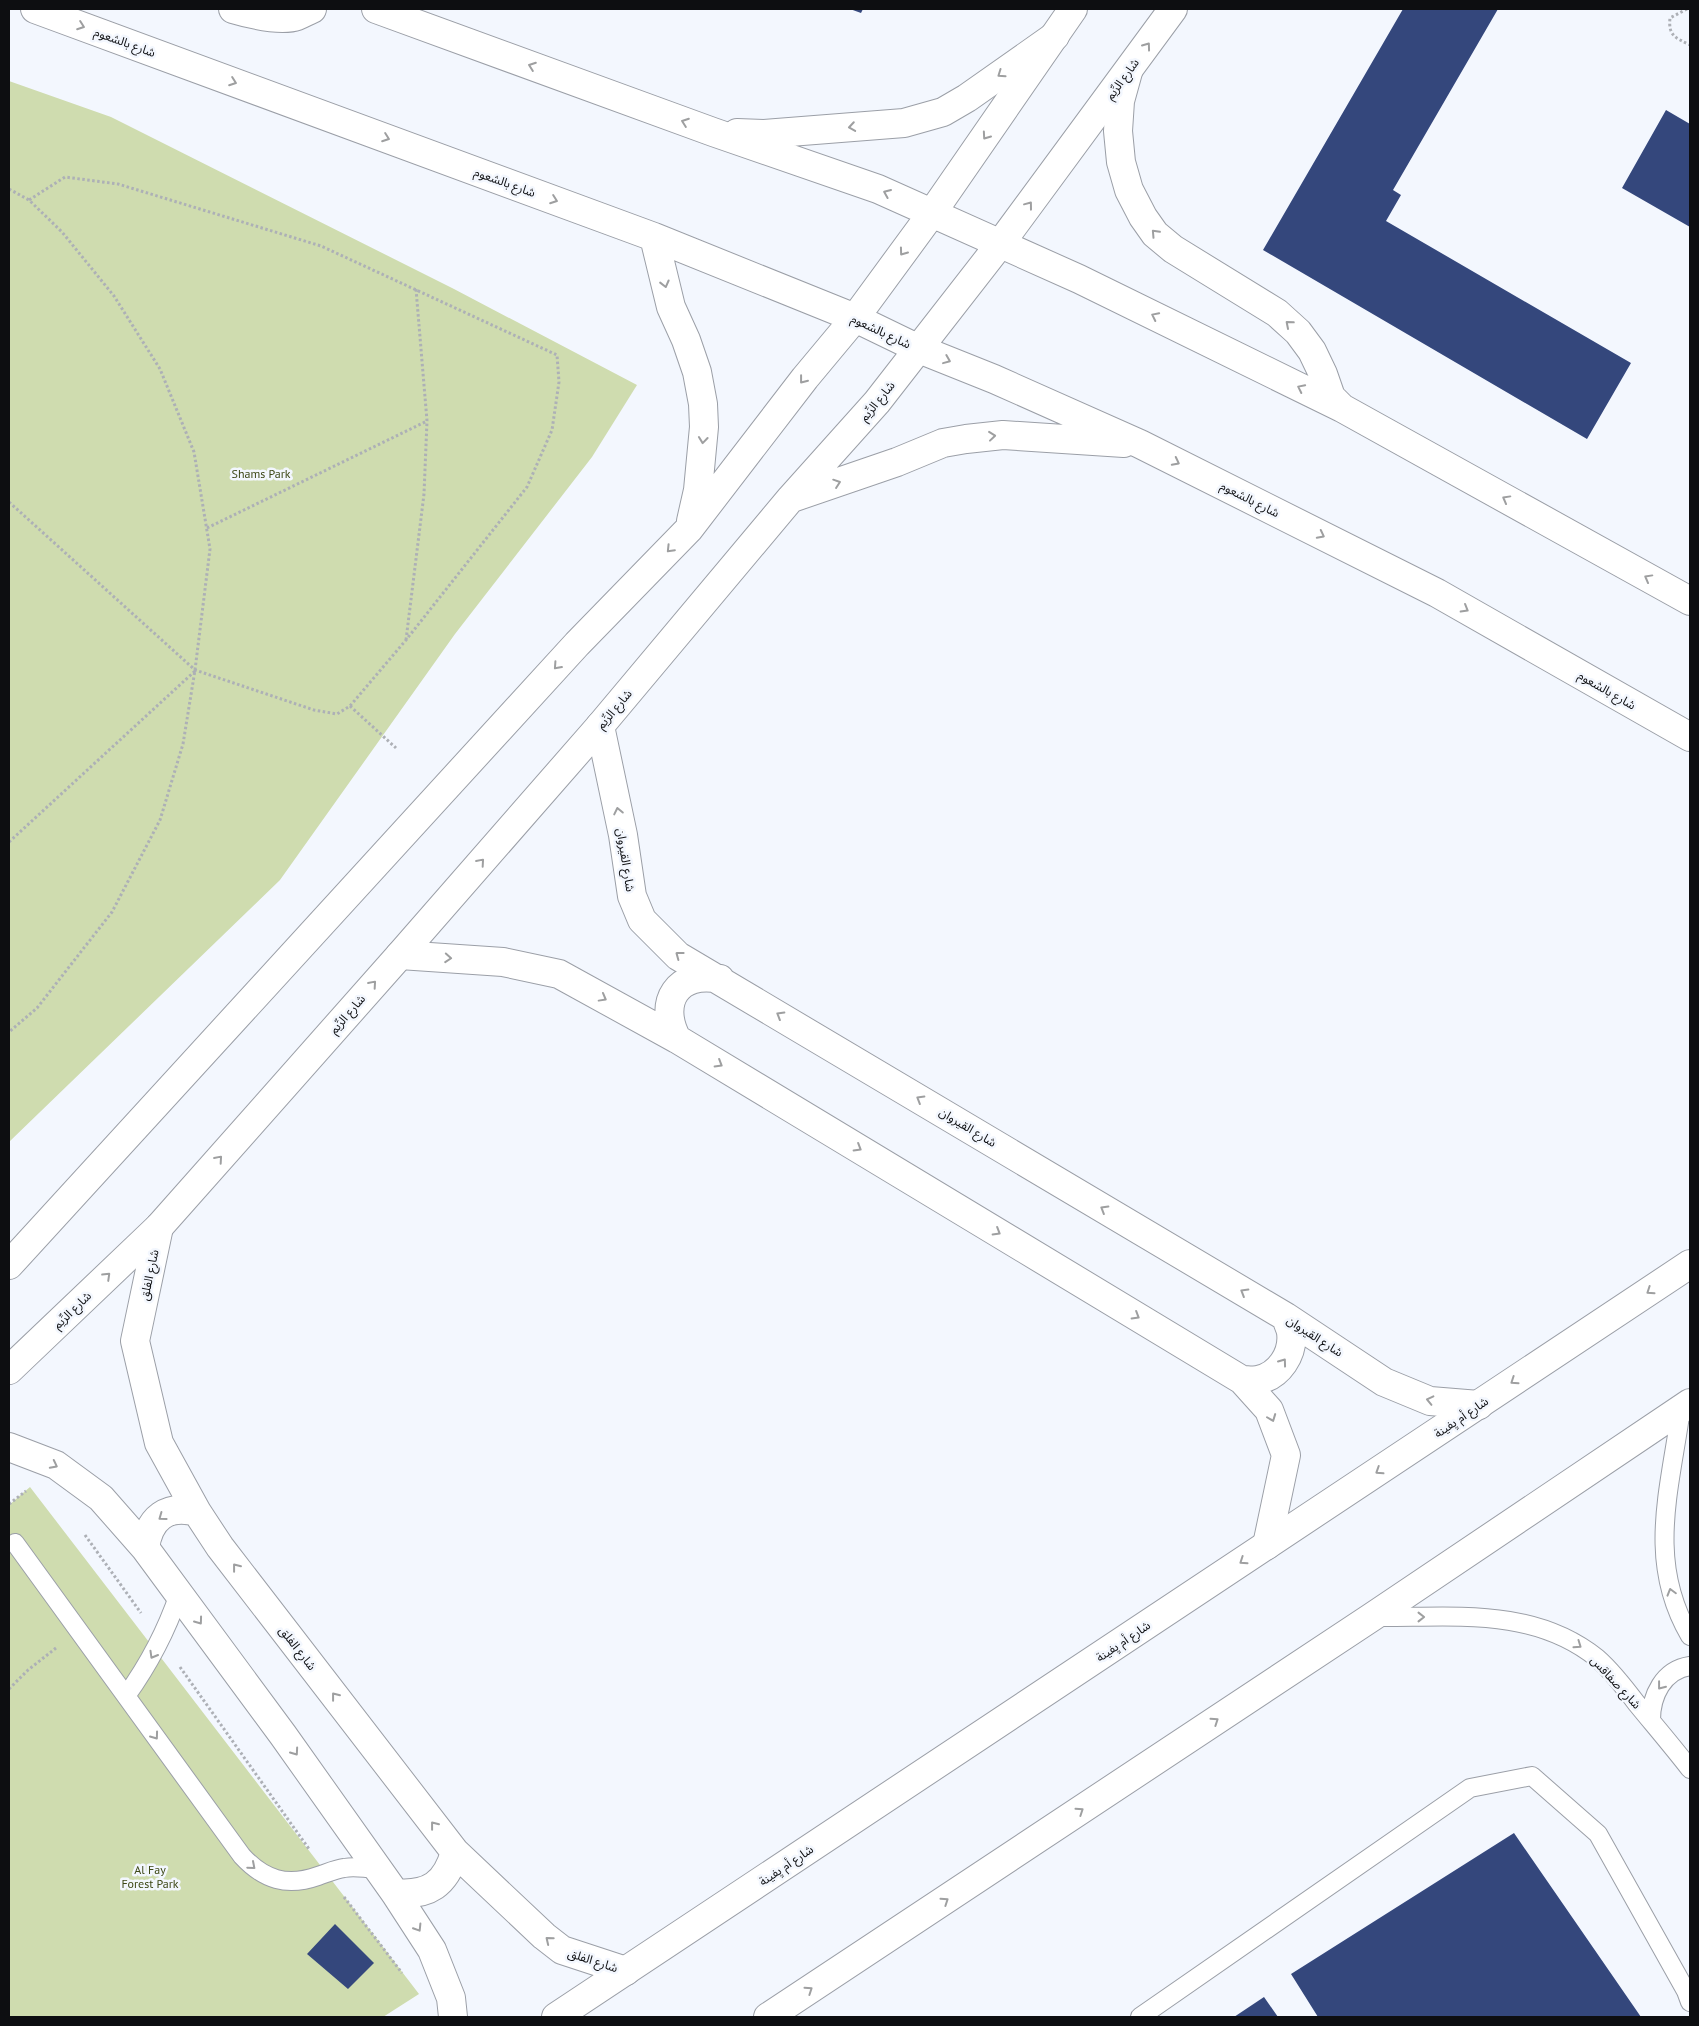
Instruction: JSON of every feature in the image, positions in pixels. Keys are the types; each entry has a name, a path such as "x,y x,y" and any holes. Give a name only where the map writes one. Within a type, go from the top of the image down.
{"main road":[{"name":"شارع بالشعوم","path":"35,9 654,237 855,318 919,349 994,379 1140,444 1437,593 1690,737"},
{"path":"232,9 273,17 296,17 312,9"},
{"path":"376,9 713,132 878,189 932,213 1098,288 1342,408 1690,601"},
{"path":"9,1265 570,652 689,530 805,378 855,318 932,213 1073,9"},
{"name":"شارع الرِّيم","path":"9,1370 159,1227 600,726 791,498 877,402 1000,244 1173,9"},
{"path":"713,132 764,134 838,129 904,122 943,112 967,98 1055,36"},
{"path":"1128,72 1120,101 1118,139 1121,162 1129,190 1143,217 1155,234 1173,249 1276,313 1298,332 1312,351 1324,374 1331,397 1342,408"},
{"path":"654,237 670,307 686,340 697,372 703,404 704,427 698,490 689,530"},
{"path":"791,498 897,462 943,443 966,439 1004,435 1140,444"},
{"name":"شارع القيروان","path":"600,726 623,835 632,896 642,920 678,956 1286,1317 1384,1382 1430,1401 1479,1405"},
{"path":"400,955 503,962 559,974 677,1039 1242,1380 1269,1410 1286,1455 1267,1545"},
{"path":"677,1039 670,1027 668,1012 672,998 680,987 692,979 706,976 720,980"},
{"name":"شارع الفلق","path":"159,1227 135,1341 159,1443 197,1512 220,1547 455,1852 544,1936 562,1950 626,1971"},
{"name":"شارع أم يِفينة","path":"556,2017 1690,1264"},
{"path":"1242,1380 1258,1380 1272,1374 1284,1363 1291,1348 1291,1332 1286,1317"},
{"path":"768,2017 1372,1617 1686,1406"},
{"path":"9,1447 56,1465 101,1498 145,1548 283,1735 396,1893 432,1950 451,1998 453,2017"},
{"path":"145,1548 147,1534 153,1523 163,1514 174,1510 186,1509 197,1512"},
{"path":"396,1893 412,1894 427,1890 441,1881 451,1868 455,1852"}],"lane":[{"path":"1686,1406 1664,1525 1664,1552 1667,1579 1674,1604 1690,1636"},
{"path":"15,1543 242,1856 252,1867 265,1876 280,1880 299,1881 343,1868 362,1867 379,1870"},
{"path":"126,1696 142,1674 161,1640 179,1594"},
{"name":"شارع صفاقس","path":"1372,1617 1488,1618 1517,1621 1546,1628 1572,1641 1598,1659 1619,1681 1690,1769"},
{"path":"1651,1720 1651,1706 1655,1693 1673,1672 1690,1666"},
{"path":"1140,2017 1470,1788 1532,1776 1598,1834 1686,1991 1690,2002"}],"path":[{"path":"1687,9 1670,18 1669,27 1674,37 1690,45"},
{"path":"9,502 195,670 314,710 337,714 350,706 406,640 527,487 552,430 559,382 557,354 321,246 118,184 66,177 29,200"},
{"path":"9,189 29,200 62,232 114,296 160,369 194,452 210,550 195,670 183,744 160,820 112,912 37,1008 9,1032"},
{"path":"406,640 424,494 427,420 416,289"},
{"path":"207,528 427,420"},
{"path":"9,842 195,670"},
{"path":"350,706 396,748"},
{"path":"9,1504 30,1488"},
{"path":"80,1528 326,1873 407,1979"},
{"path":"9,1689 28,1670 78,1631"}],"green space":[{"name":"Shams Park","path":"9,81 111,117 454,289 637,385 592,457 455,634 280,880 9,1142"},
{"name":"Al Fay Forest Park","path":"30,1487 419,1994 383,2017 9,2017 9,1505"}],"building":[{"path":"850,9 863,9 861,13"},
{"path":"1403,9 1498,9 1393,190 1401,195 1386,221 1631,363 1587,439 1263,250"},
{"path":"1666,110 1690,124 1690,227 1622,188"},
{"path":"1514,1833 1641,2017 1318,2017 1291,1974"},
{"path":"335,1924 374,1963 348,1989 307,1954"},
{"path":"1264,1997 1278,2017 1234,2017"}]}
